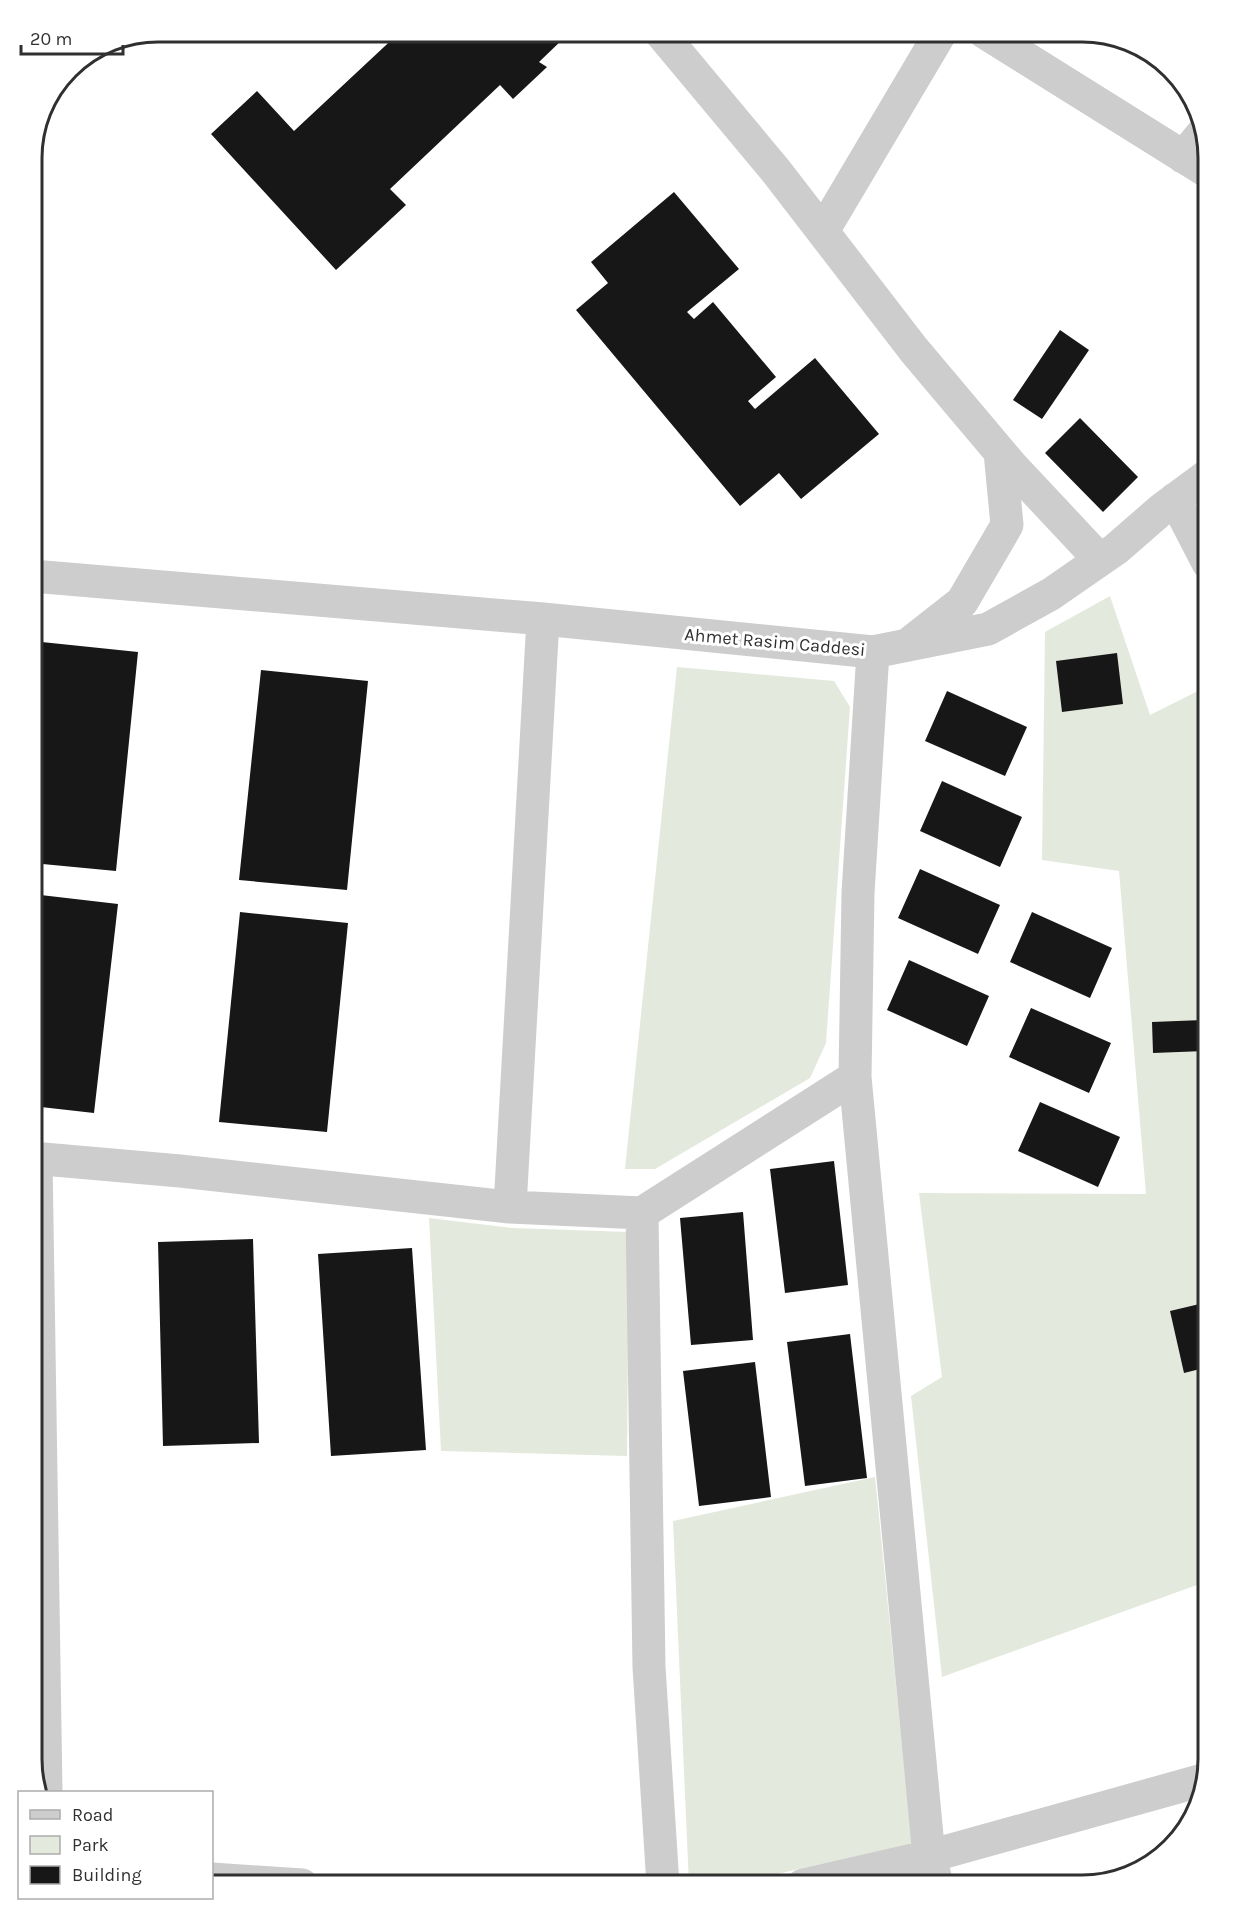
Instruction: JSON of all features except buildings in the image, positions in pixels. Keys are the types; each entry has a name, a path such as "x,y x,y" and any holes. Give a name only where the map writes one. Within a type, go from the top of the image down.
{"street":[{"path":"668,42 776,171 914,350 999,452 1100,560"},
{"path":"823,231 935,42"},
{"path":"1002,42 1198,154"},
{"path":"907,645 962,602 1007,525 999,452"},
{"name":"Ahmet Rasim Caddesi","path":"42,577 543,620 873,652 988,629 1051,594 1116,549 1175,499 1198,483"},
{"path":"1175,499 1198,542"},
{"path":"510,1207 543,620"},
{"path":"873,652 858,892 855,1077 934,1871"},
{"path":"42,1159 180,1171 510,1207 642,1214 855,1077"},
{"path":"642,1214 649,1667 662,1875"},
{"path":"42,1581 46,1789"},
{"path":"897,1875 934,1871 1195,1783"}],"green space":[{"path":"1110,596 1150,715 1198,691 1198,1585 942,1677 911,1396 942,1377 919,1193 1146,1194 1119,871 1042,860 1045,632"},
{"path":"677,667 834,681 850,707 826,1043 810,1078 655,1169 625,1169"},
{"path":"429,1218 513,1228 629,1232 627,1456 441,1451"},
{"path":"875,1477 912,1844 772,1875 689,1875 673,1521"}]}
